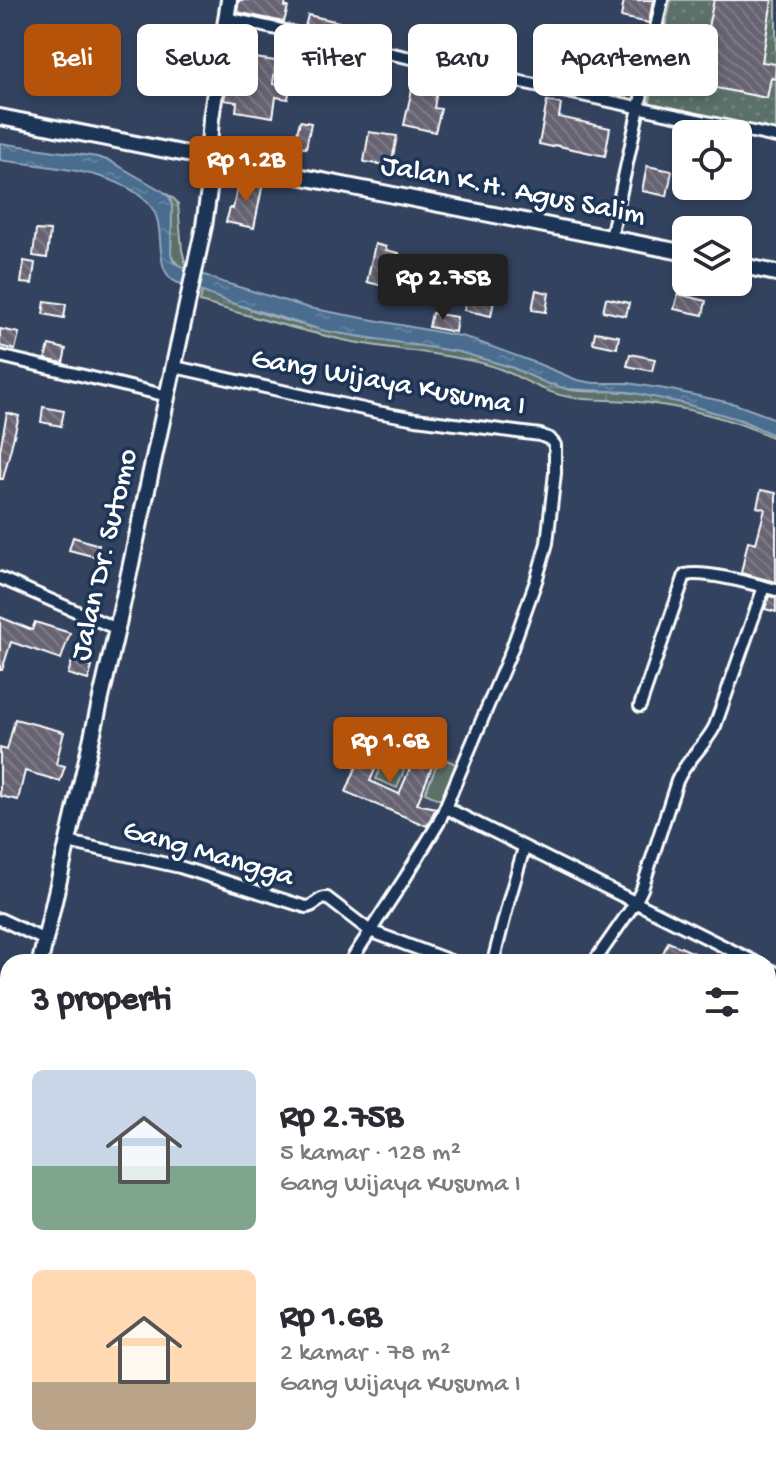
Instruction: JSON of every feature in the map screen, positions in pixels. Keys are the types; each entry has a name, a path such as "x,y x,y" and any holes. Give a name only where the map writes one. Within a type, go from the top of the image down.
{"main road":[{"name":"Jalan Dr. Sutomo","path":"42,954 189,300 209,197 211,119 229,0"},
{"name":"Jalan K.H. Agus Salim","path":"1,120 672,250"},
{"path":"752,268 776,273"}],"street":[{"path":"611,238 662,0"},
{"path":"226,18 776,137"},
{"path":"0,356 168,396"},
{"name":"Gang Wijaya Kusuma I","path":"175,367 377,412 540,435 554,443 555,473 547,543 511,651 446,808 424,848 355,954"},
{"path":"600,954 635,903 677,781 712,731 770,589 685,575 640,706"},
{"path":"0,578 117,629"},
{"path":"446,808 739,954"},
{"name":"Gang Mangga","path":"68,842 180,867 306,907 311,907 321,898 328,898 370,931"},
{"path":"495,954 524,848"},
{"path":"0,919 45,940"},
{"path":"370,931 432,954"}],"shaded area":[{"path":"362,734 461,759 431,828 346,792"}],"green space":[{"path":"671,0 776,0 776,134 752,129 752,120 712,120 649,106 651,96 718,96 718,24 666,24"},
{"path":"164,192 178,204 186,265 205,276 185,269 173,259 172,205"},
{"path":"202,291 309,326 470,354 571,390 625,392 683,402 742,420 776,436 776,439 741,424 686,409 622,400 569,397 547,391 485,364 353,342 296,329 200,302"},
{"path":"387,752 408,760 397,788 376,779"},
{"path":"440,757 456,764 441,800 425,793"}],"water":[{"path":"0,143 97,157 110,161 164,192 172,205 171,254 174,263 222,282 309,308 465,337 577,380 628,383 735,404 776,419 776,436 741,420 682,403 629,392 567,389 511,367 459,352 325,331 232,303 176,282 164,268 156,217 139,195 123,185 82,172 0,160"}],"building":[{"path":"239,0 286,0 285,7 288,7 284,22 237,12"},
{"path":"624,0 653,0 649,23 621,17"},
{"path":"714,0 772,0 762,62 776,64 775,79 771,78 767,98 718,88 718,24 709,24"},
{"path":"308,15 339,22 339,24 306,24"},
{"path":"258,58 274,61 274,96 288,96 288,99 276,97 273,117 236,111 237,102 224,100 225,96 258,96"},
{"path":"410,96 436,96 434,108 441,109 435,132 404,125"},
{"path":"547,101 561,104 559,117 610,128 605,156 539,144"},
{"path":"300,121 311,123 306,148 294,146"},
{"path":"369,132 397,136 391,166 364,162"},
{"path":"647,166 672,171 667,196 642,191"},
{"path":"239,179 263,183 254,228 226,222 230,208 233,209"},
{"path":"36,230 50,231 47,258 33,256"},
{"path":"375,244 399,253 392,288 367,282"},
{"path":"24,261 35,263 32,284 21,283"},
{"path":"536,290 549,293 546,312 532,310"},
{"path":"467,295 494,301 491,316 464,310"},
{"path":"677,296 706,301 703,315 674,309"},
{"path":"606,298 629,303 626,316 603,311"},
{"path":"45,301 66,304 64,318 43,314"},
{"path":"432,313 457,317 455,332 429,327"},
{"path":"0,329 19,333 15,350 0,346"},
{"path":"595,332 619,336 617,348 593,343"},
{"path":"49,345 66,349 63,363 45,359"},
{"path":"630,354 655,359 652,371 627,366"},
{"path":"43,407 64,411 61,426 41,422"},
{"path":"7,413 19,416 3,479 0,479 0,450"},
{"path":"761,490 776,493 776,582 741,573 748,541 756,543 765,509 757,507"},
{"path":"73,537 99,545 96,557 69,550"},
{"path":"769,596 776,598 776,612 765,609"},
{"path":"0,617 32,630 35,622 70,633 61,659 11,642 0,670"},
{"path":"72,661 92,667 88,680 68,674"},
{"path":"15,719 64,732 56,764 65,766 60,781 25,771 18,800 0,796 0,748 7,750"},
{"path":"363,735 383,741 370,781 399,794 414,759 432,767 417,804 436,808 427,826 346,792 360,758 357,757"},
{"path":"668,942 697,954 663,954"}]}
